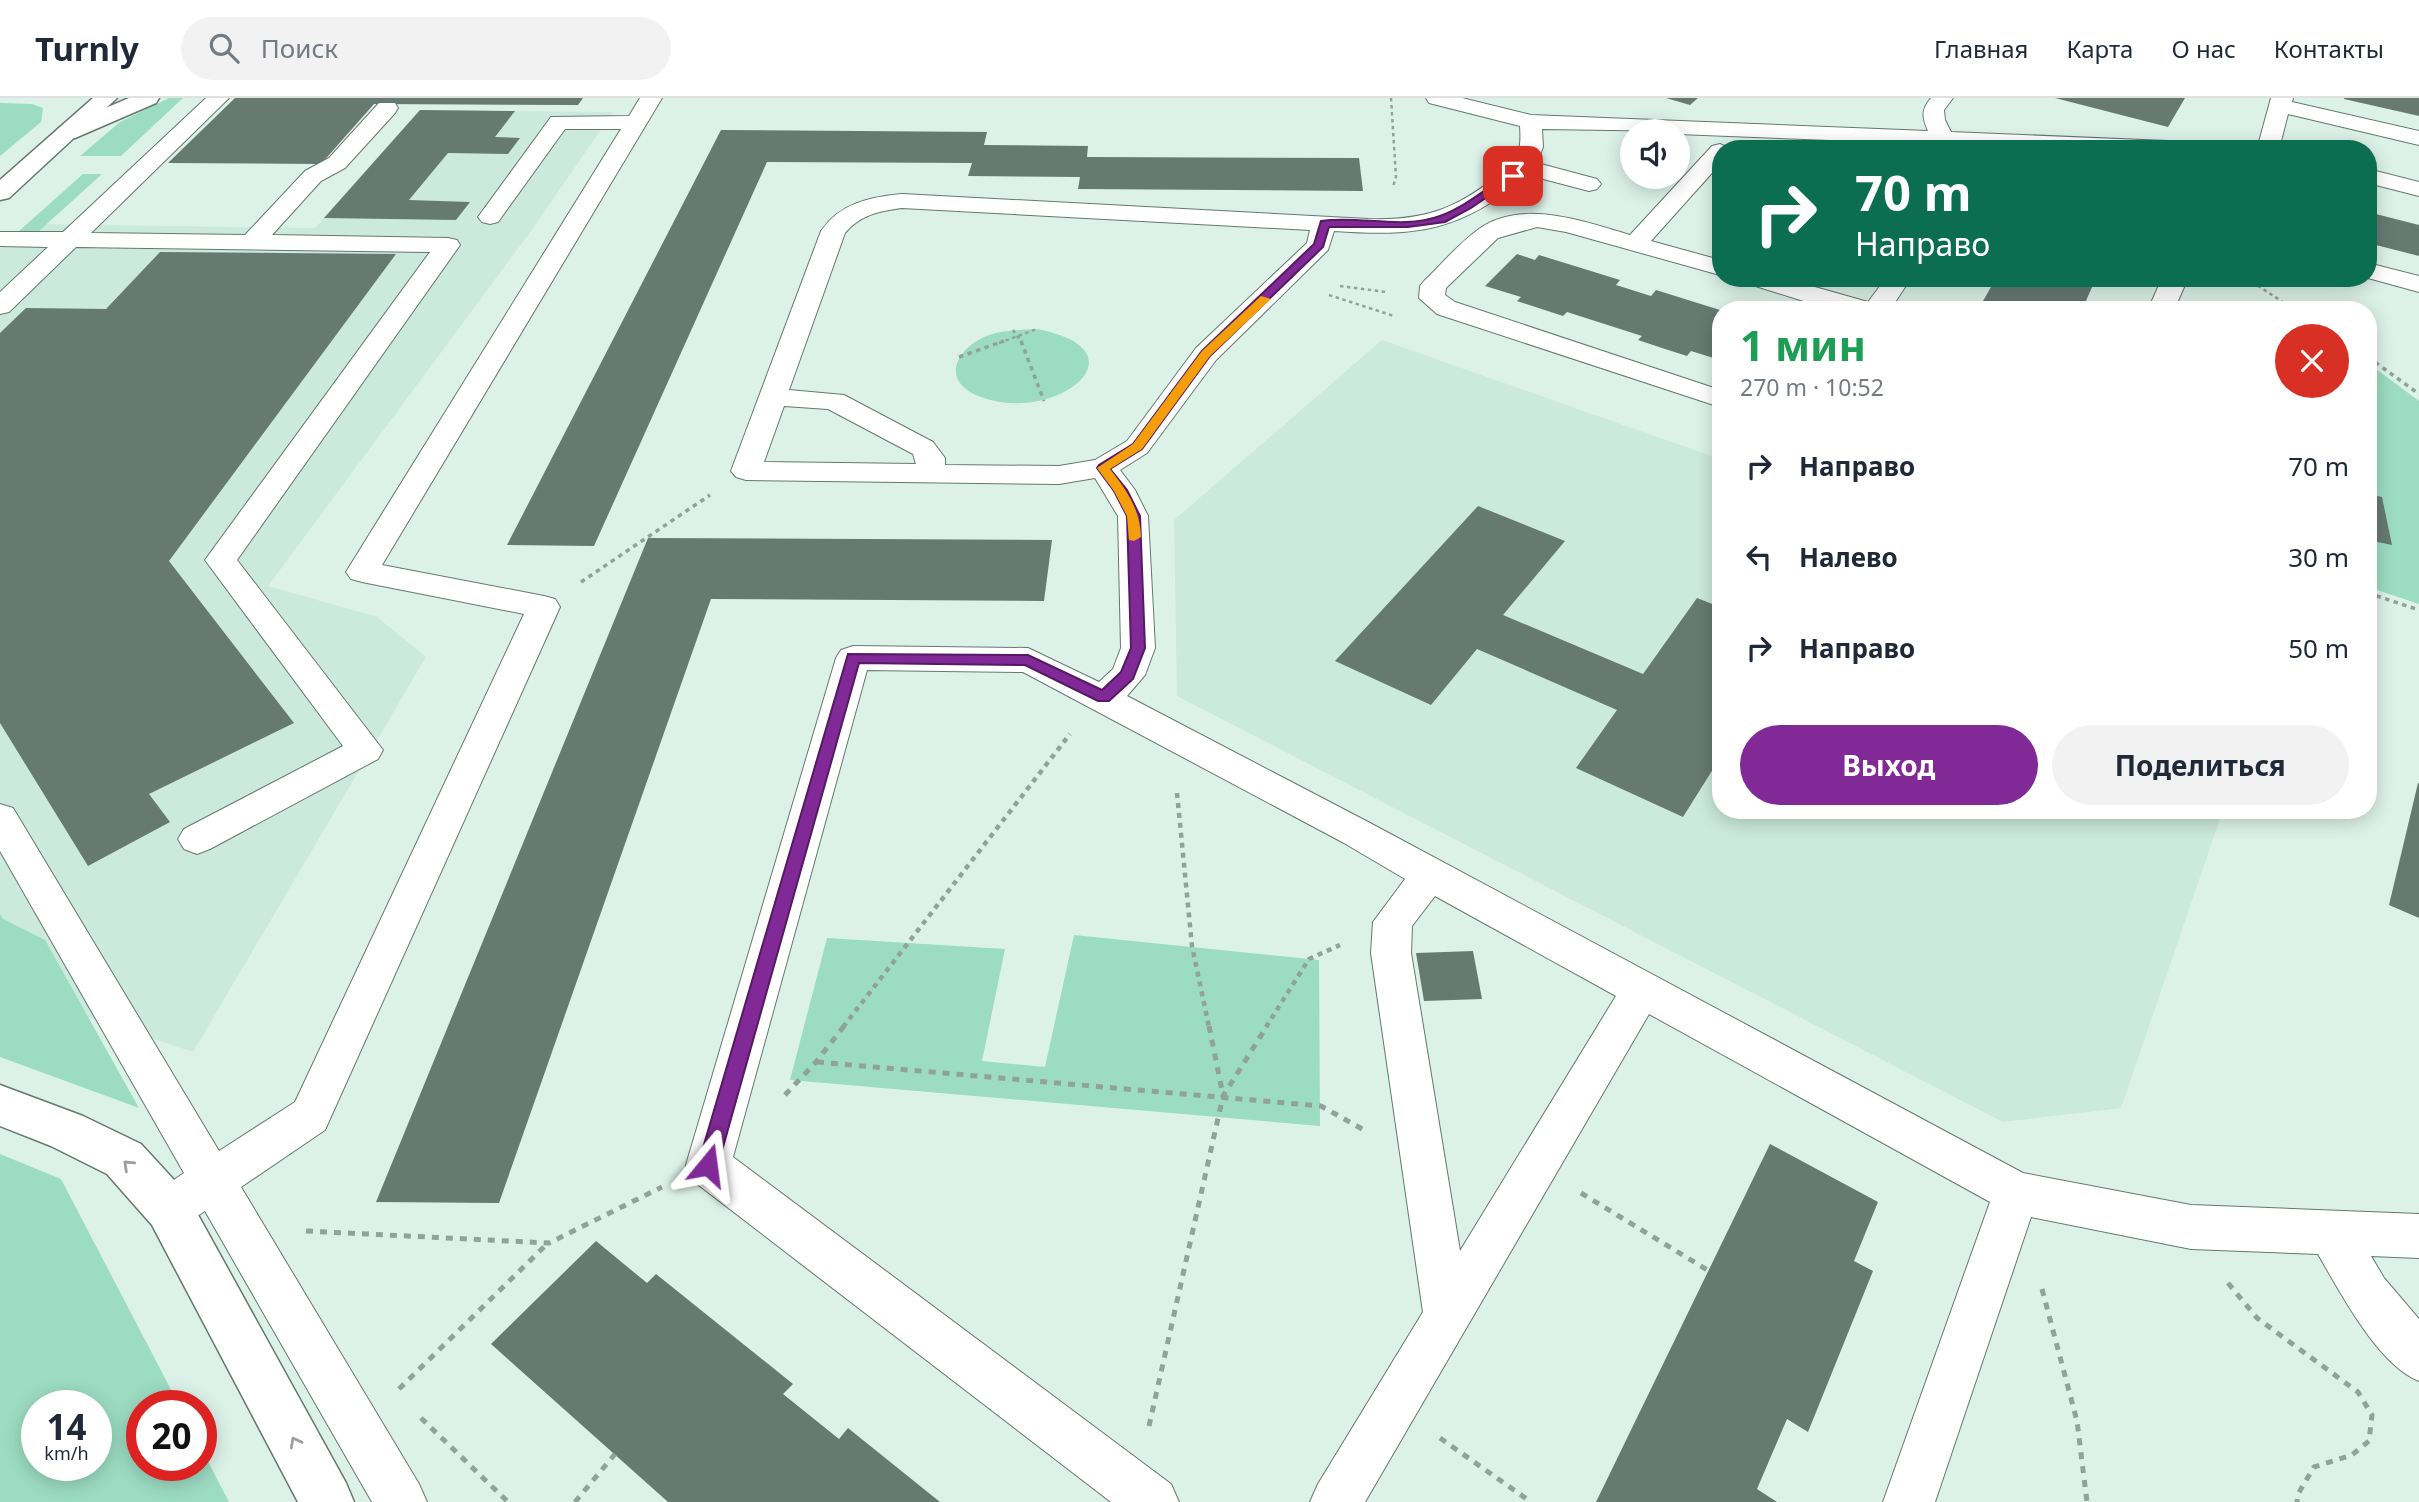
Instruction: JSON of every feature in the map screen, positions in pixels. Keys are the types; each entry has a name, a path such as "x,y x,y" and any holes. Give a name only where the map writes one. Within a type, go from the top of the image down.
{"street":[{"path":"0,193 106,98"},
{"path":"67,133 148,98"},
{"path":"0,1105 68,1131 124,1159 169,1209 327,1502"}],"lane":[{"path":"0,306 218,98"},
{"path":"1440,98 1531,122 1712,142"},
{"path":"1942,98 1933,109 1934,120 1945,140"},
{"path":"2270,140 2280,102 2419,138"},
{"path":"252,242 313,176 337,163 387,108"},
{"path":"490,217 559,122 644,111"},
{"path":"169,1209 310,1116 544,607 362,572 644,111"},
{"path":"1324,223 1319,245 1206,354 1137,447 1103,468 1059,475 746,471 833,231 841,220 857,209 902,201 1381,225 1441,219 1467,206 1526,167 1533,144 1531,122"},
{"path":"1635,244 1712,156"},
{"path":"1526,167 1589,184"},
{"path":"2377,178 2419,189"},
{"path":"1467,206 1509,225"},
{"path":"1712,266 1569,225 1537,220 1509,225 1489,233 1433,286 1432,298 1446,308 1712,395"},
{"path":"0,239 448,244 221,560 365,750 197,839"},
{"path":"2377,272 2419,284"},
{"path":"1790,287 1833,301"},
{"path":"773,397 834,401 923,448 930,458 931,472"},
{"path":"1103,468 1120,490 1133,516 1138,648 1128,675 1103,698"},
{"path":"1144,1495 708,1165 853,658 1028,660 1357,833 2016,1193 2191,1227 2419,1236"},
{"path":"0,818 401,1502"},
{"path":"1430,875 1393,922 1391,953 1447,1315"},
{"path":"1336,1502 1642,990"},
{"path":"1909,1502 2016,1193"},
{"path":"2330,1231 2367,1294 2419,1357"}],"path":[{"path":"1381,225 1396,177 1391,98"},
{"path":"2260,287 2281,301"},
{"path":"959,356 1037,329"},
{"path":"1013,330 1019,335 1044,401"},
{"path":"2377,364 2419,394"},
{"path":"544,607 746,471"},
{"path":"2377,596 2419,610"},
{"path":"801,1080 1087,712 1103,698"},
{"path":"1171,734 1192,946 1223,1096"},
{"path":"1144,1495 1223,1096 1309,959"},
{"path":"816,1062 1321,1106"},
{"path":"358,1429 549,1243 708,1165"},
{"path":"1537,1166 1709,1271"},
{"path":"2191,1227 2223,1278 2257,1318 2358,1392 2372,1415 2369,1441 2352,1455 2314,1467 2298,1493 2297,1502"},
{"path":"242,1228 549,1243"},
{"path":"2041,1287 2077,1421 2089,1501"},
{"path":"395,1394 508,1502"},
{"path":"1393,1406 1531,1502"},
{"path":"575,1502 615,1454"}],"shaded area":[{"path":"420,110 613,112 531,231 268,586 377,617 426,657 193,1052 0,988 0,249 28,224 315,228"},
{"path":"1382,340 1712,456 1712,819 2220,819 2121,1108 2003,1122 1177,696 1174,520"}],"green space":[{"path":"169,98 183,98 121,156 80,156 120,122"},
{"path":"0,103 32,104 43,108 41,122 0,156"},
{"path":"83,174 102,174 39,231 19,231"},
{"path":"1037,329 1070,339 1086,353 1088,368 1079,382 1061,394 1036,401 1009,403 981,397 968,391 960,383 956,365 960,356 977,341 1001,332"},
{"path":"2377,370 2419,401 2419,604 2377,590"},
{"path":"0,914 3,919 45,940 139,1108 0,1057"},
{"path":"1074,935 1319,960 1320,1126 790,1080 827,938 1005,949 982,1061 1045,1067"},
{"path":"0,1154 61,1179 171,1390 126,1390 126,1481 217,1481 217,1479 229,1502 0,1502"}],"building":[{"path":"235,98 583,98 578,105 374,104 321,164 168,163"},
{"path":"1666,98 1698,98 1690,105"},
{"path":"2055,98 2185,98 2168,127"},
{"path":"2419,98 2419,116 2344,99"},
{"path":"420,110 515,111 495,137 520,138 508,154 448,153 409,200 470,202 456,220 324,218"},
{"path":"721,130 987,132 984,145 1088,146 1087,157 1359,158 1363,191 1078,189 1080,177 968,176 972,163 767,162 594,546 507,545"},
{"path":"2377,214 2419,225 2419,256 2377,245"},
{"path":"160,252 396,254 169,561 294,723 149,794 170,822 88,866 0,723 0,333 26,308 106,309"},
{"path":"1517,254 1535,260 1539,255 1620,280 1616,285 1651,296 1656,290 1712,308 1712,358 1691,351 1687,356 1638,340 1642,336 1567,312 1563,316 1517,301 1521,297 1485,286"},
{"path":"1991,287 2092,287 2086,301 1983,301"},
{"path":"2377,496 2382,497 2392,545 2377,542"},
{"path":"1478,506 1565,541 1503,615 1643,674 1697,598 1712,604 1712,771 1683,817 1576,768 1617,710 1477,649 1431,705 1335,661"},
{"path":"648,538 1052,540 1044,601 711,599 499,1203 376,1202"},
{"path":"2419,783 2419,918 2389,905"},
{"path":"1473,951 1482,999 1424,1001 1416,953"},
{"path":"1770,1144 1878,1202 1854,1261 1873,1271 1808,1432 1787,1419 1757,1489 1777,1502 1596,1502"},
{"path":"596,1241 647,1283 656,1274 793,1384 783,1394 839,1439 848,1428 940,1502 668,1502 491,1344"}],"slow traffic":[{"path":"1134,537 1133,516 1120,490 1103,468 1137,447 1206,354 1265,299"}],"route":[{"path":"708,1165 853,658 1028,660 1103,698 1128,675 1138,648 1133,516 1120,490 1103,468 1137,447 1206,354 1319,245 1324,234 1324,223 1381,225 1441,219 1467,206 1513,176"}]}
